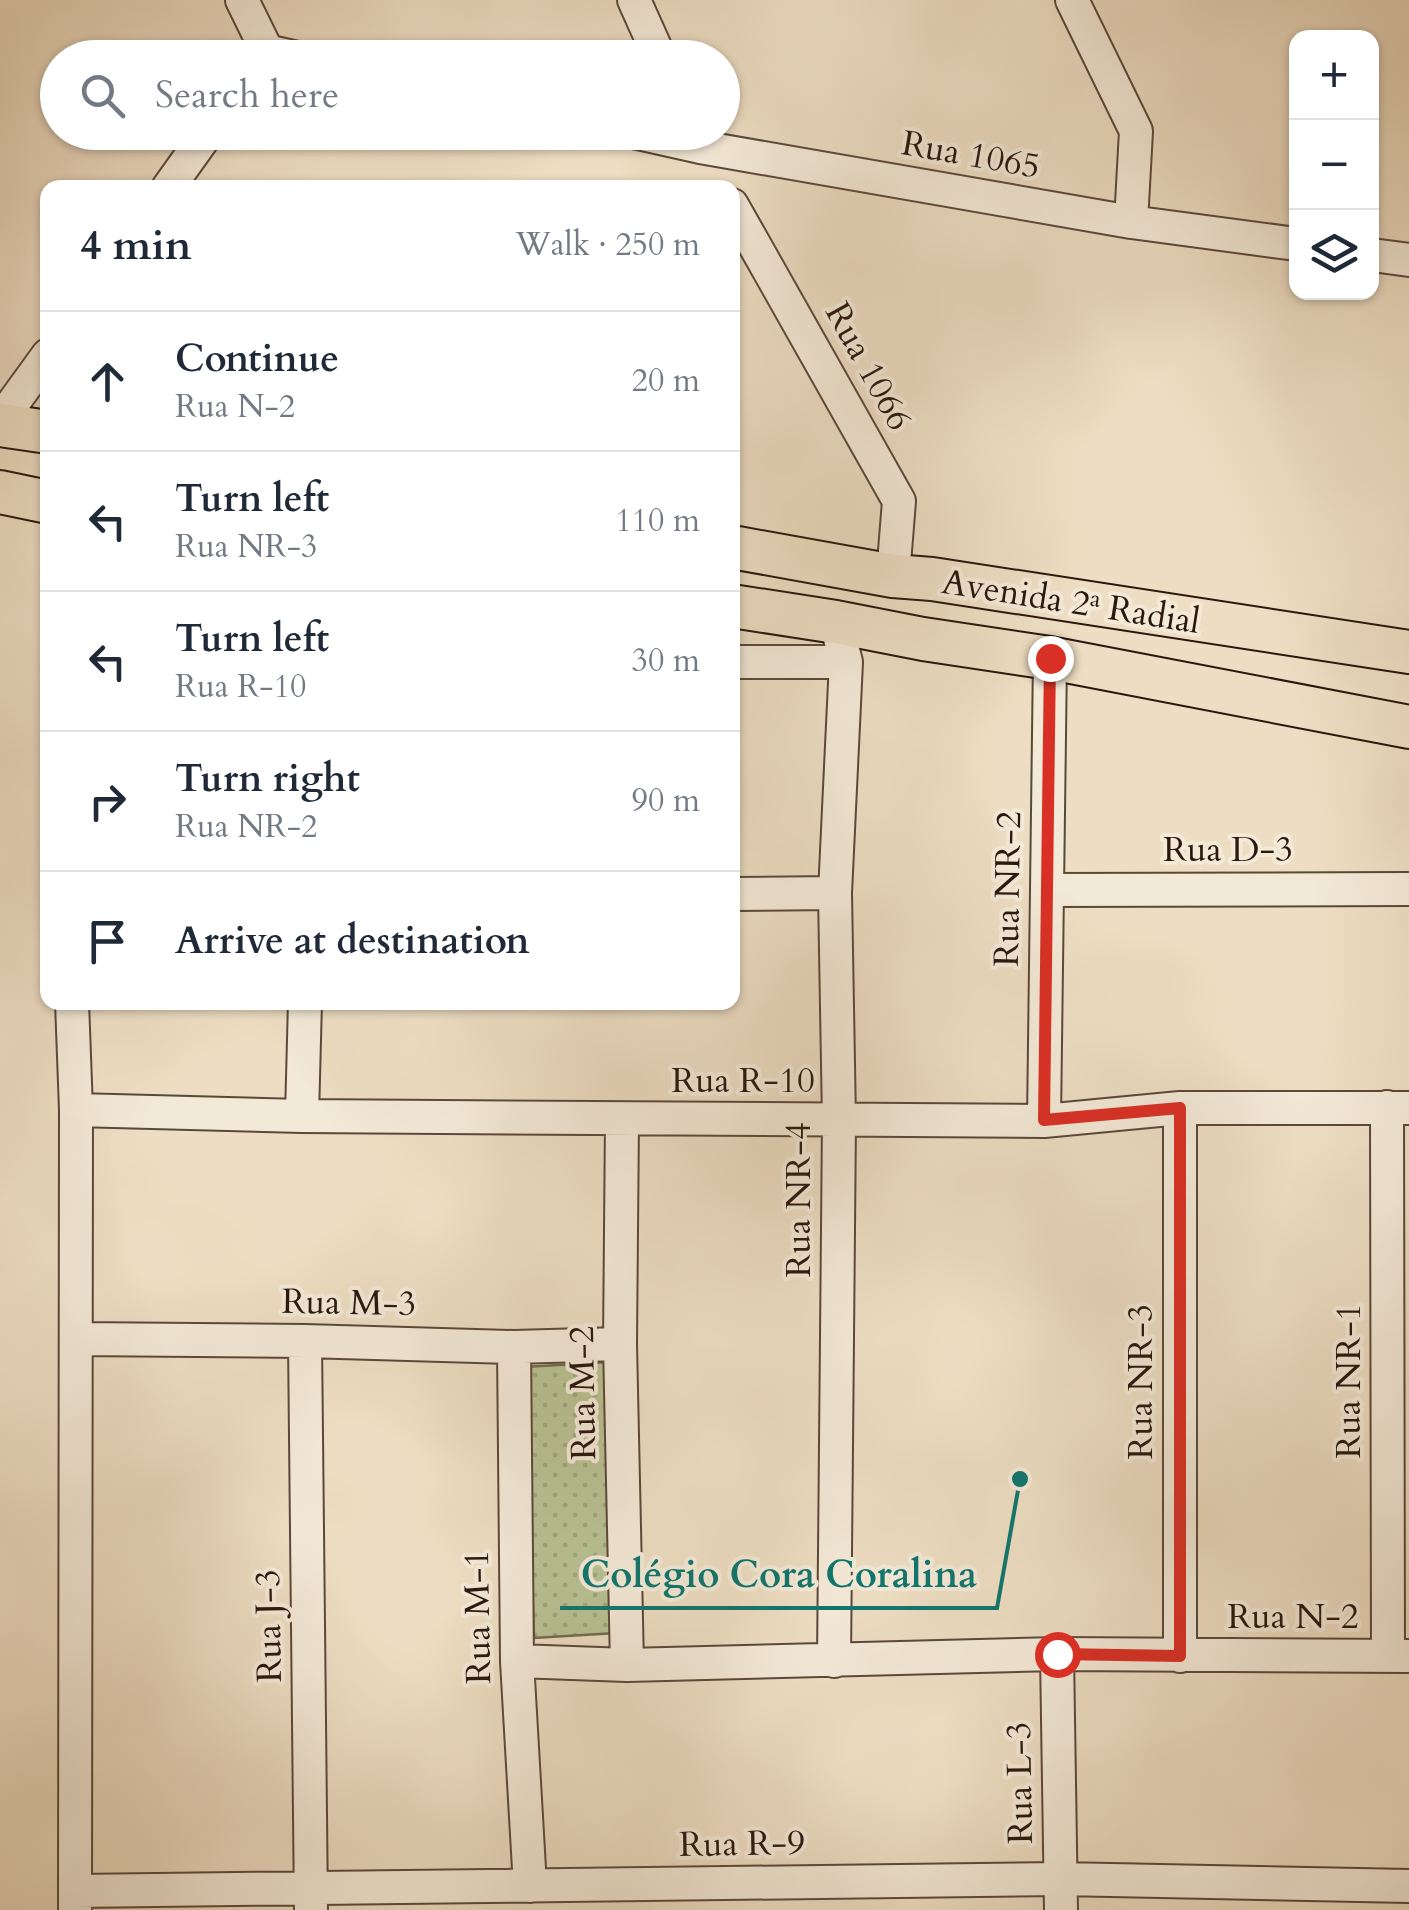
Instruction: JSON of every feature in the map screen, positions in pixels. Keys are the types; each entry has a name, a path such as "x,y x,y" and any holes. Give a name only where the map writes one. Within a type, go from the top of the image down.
{"main road":[{"path":"0,423 40,430"},
{"path":"0,492 40,500"},
{"name":"Avenida 2ª Radial","path":"740,547 893,576 1409,652"},
{"name":"Avenida 2ª Radial","path":"740,609 841,642 923,639 1050,658 1409,727"}],"street":[{"path":"242,0 266,40"},
{"path":"634,0 652,40"},
{"path":"1072,0 1136,131 1131,222"},
{"name":"Rua 1065","path":"740,148 1131,222 1289,243"},
{"path":"174,180 195,150"},
{"path":"702,150 719,180"},
{"name":"Rua 1066","path":"740,218 900,501 893,576"},
{"path":"1379,256 1409,260"},
{"path":"0,423 40,366"},
{"path":"740,661 841,642"},
{"name":"Rua NR-4","path":"834,1661 839,1121 836,894 841,642"},
{"name":"Rua NR-2","path":"1044,1120 1050,658"},
{"name":"Rua D-3","path":"1048,890 1409,889"},
{"path":"740,894 836,894"},
{"path":"72,1010 76,1110 75,1901"},
{"path":"302,1116 306,1010"},
{"name":"Rua R-10","path":"76,1110 839,1121 1044,1120 1180,1108 1398,1107"},
{"name":"Rua NR-1","path":"1398,1107 1399,1656"},
{"name":"Rua NR-3","path":"1180,1108 1180,1656"},
{"name":"Rua M-2","path":"622,1119 620,1344 627,1665"},
{"name":"Rua M-3","path":"76,1338 514,1347 620,1344"},
{"name":"Rua J-3","path":"304,1341 311,1899"},
{"name":"Rua M-1","path":"514,1347 516,1661 530,1886"},
{"name":"Rua N-2","path":"516,1661 627,1665 1057,1654 1399,1656"},
{"name":"Rua L-3","path":"1057,1654 1061,1895"},
{"name":"Rua R-9","path":"75,1901 311,1899 530,1886 852,1896 1409,1886"}],"green space":[{"path":"608,1362 616,1633 534,1638 525,1367"}],"place":[{"name":"Colégio Cora Coralina","path":"1020,1479"}],"route":[{"path":"1050,658 1044,1120 1180,1108 1180,1656 1057,1654"}]}
